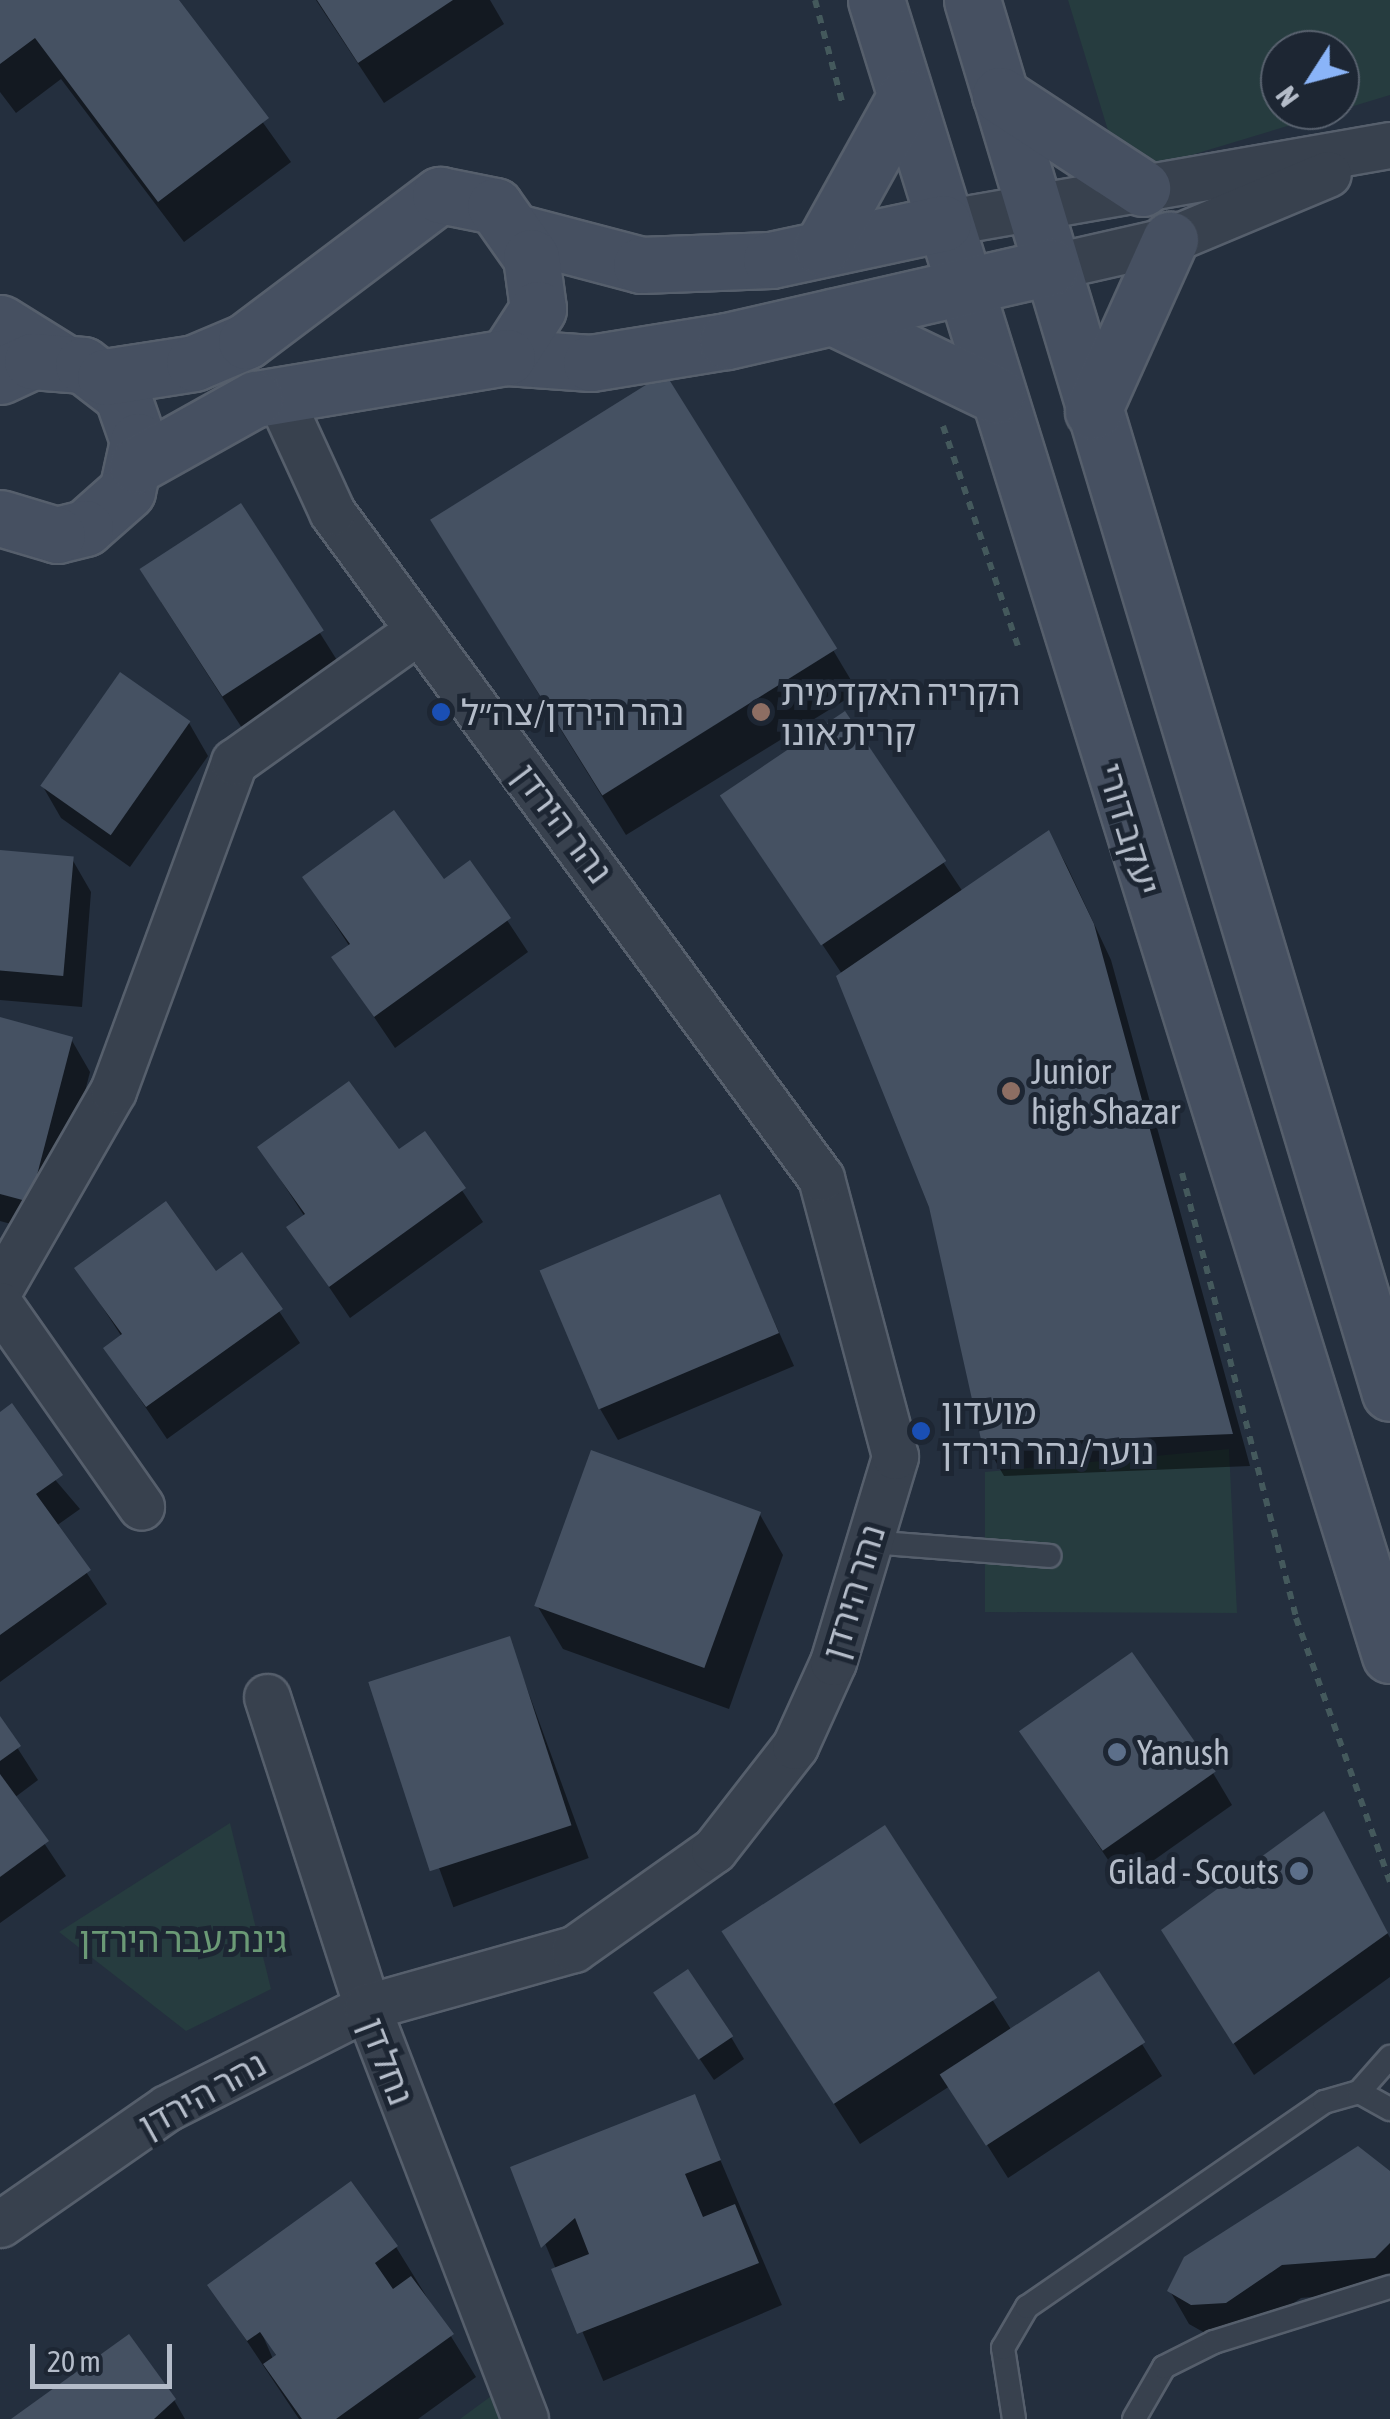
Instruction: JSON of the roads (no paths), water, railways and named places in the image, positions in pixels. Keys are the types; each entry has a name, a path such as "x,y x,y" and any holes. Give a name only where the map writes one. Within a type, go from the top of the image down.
{"main road":[{"name":"יעקב דורי","path":"876,0 1390,1654"},
{"path":"972,0 1390,1394"},
{"path":"1000,95 1142,188"},
{"path":"822,247 905,97"},
{"path":"0,376 194,364 246,341 440,195 495,206 520,233 538,310 507,356"},
{"path":"520,233 641,265 771,260 943,223"},
{"path":"1094,411 1170,240"},
{"path":"136,465 220,412 278,394 507,356 591,363 834,318 1051,268"},
{"path":"834,318 996,395"},
{"path":"0,324 82,368 133,416 136,465 126,492 85,528 10,538"}],"street":[{"path":"943,223 1390,146"},
{"path":"1051,268 1170,240 1390,146"},
{"name":"נהר הירדן","path":"0,2224 168,2108 366,2007 574,1949 714,1850 794,1746 833,1662 896,1456 821,1178 332,512 278,394"},
{"path":"0,1288 113,1090 234,762 419,630"},
{"path":"0,1306 141,1506"},
{"name":"נחל דן","path":"267,1697 366,2007 525,2419"}],"lane":[{"path":"870,1542 1049,1556"},
{"path":"1014,2419 1003,2348 1026,2307 1324,2102 1360,2092 1390,2057"},
{"path":"1360,2092 1390,2108"},
{"path":"1134,2419 1164,2367 1214,2342 1390,2287"}],"place":[{"name":"נהר הירדן/צה״ל","path":"441,712"},
{"name":"הקריה האקדמית קרית אונו","path":"761,712"},
{"name":"Junior high Shazar","path":"1011,1091"},
{"name":"מועדון נוער/נהר הירדן","path":"921,1431"},
{"name":"Yanush","path":"1117,1752"},
{"name":"Gilad - Scouts","path":"1299,1871"}],"park label":[{"name":"גינת עבר הירדן","path":"183,1939"}]}
